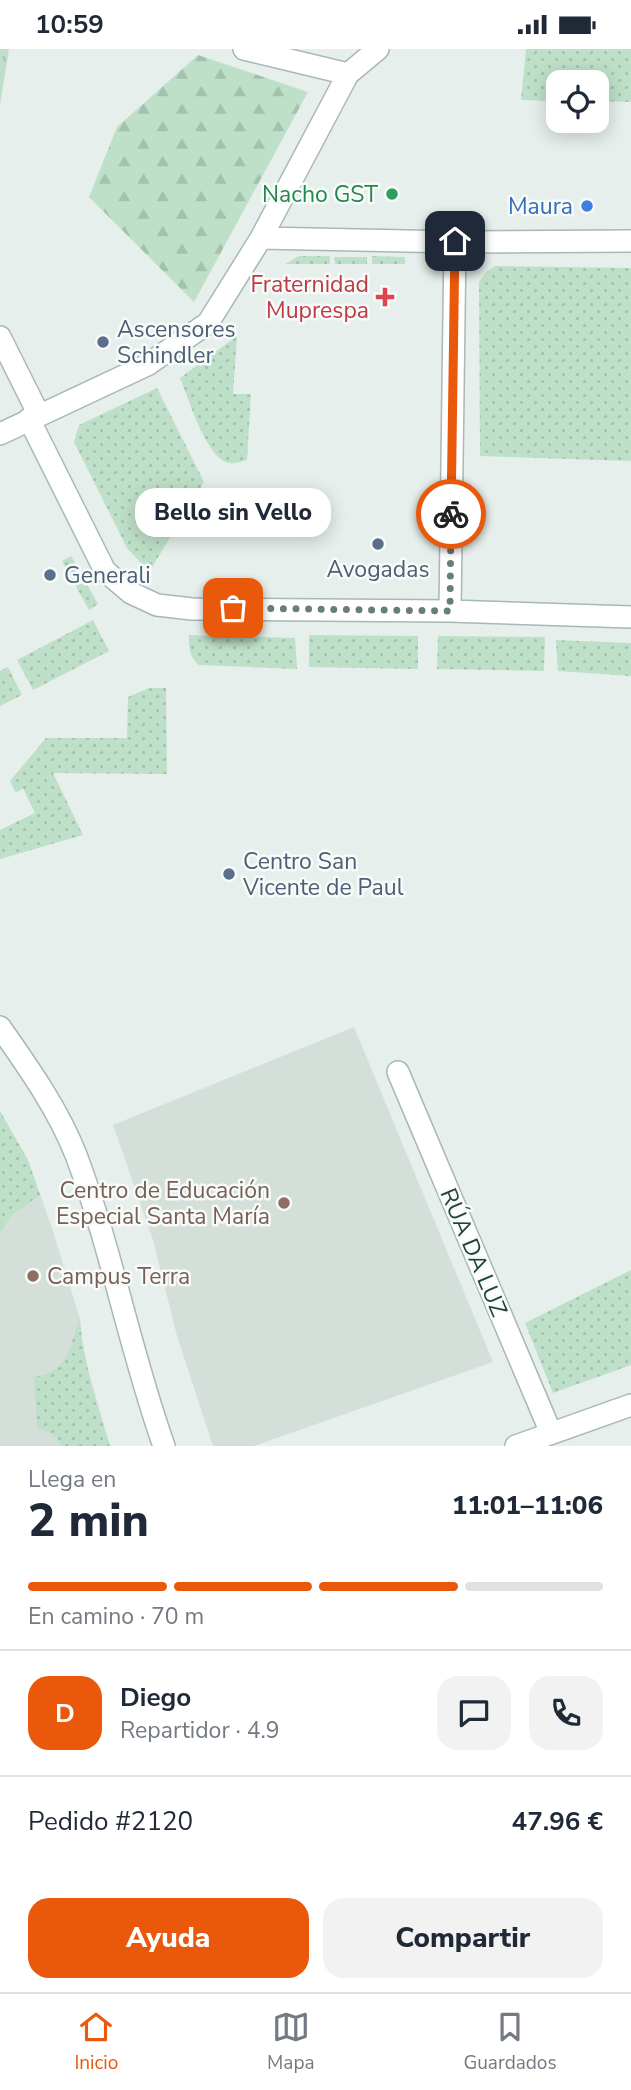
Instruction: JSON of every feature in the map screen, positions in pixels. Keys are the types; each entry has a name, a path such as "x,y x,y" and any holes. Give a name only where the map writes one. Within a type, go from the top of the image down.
{"street":[{"path":"244,49 348,74"},
{"path":"0,434 147,365 208,323 261,238 332,99 348,74 378,49"},
{"path":"261,238 631,241"},
{"path":"450,611 455,241"},
{"path":"0,337 105,571 131,593 157,605 192,609 450,611 631,617"},
{"path":"0,1027 57,1116 75,1153 93,1203 135,1356 164,1446"},
{"name":"RÚA DA LUZ","path":"398,1072 551,1433"},
{"path":"516,1446 631,1405"}],"shaded area":[{"name":"Centro de Educación Especial Santa María","path":"354,1027 493,1362 254,1446 213,1446 177,1336 153,1240 113,1125"},
{"name":"Campus Terra","path":"0,1112 28,1160 53,1231 80,1319 81,1338 89,1373 110,1446 0,1446"}],"green space":[{"path":"0,49 9,49 0,105"},
{"path":"526,49 631,49 631,102 609,101 609,70 546,70 546,101 521,100"},
{"path":"198,55 308,92 194,302 89,197 117,127"},
{"path":"299,256 330,256 330,264 285,264"},
{"path":"372,256 405,257 405,264 372,264"},
{"path":"334,257 367,257 367,264 335,264"},
{"path":"495,266 631,268 631,461 480,456 479,282 486,272"},
{"path":"237,336 233,394 251,394 247,460 232,463 222,460 206,440 180,378"},
{"path":"157,388 204,482 149,572 127,548 74,442 79,425"},
{"path":"71,556 98,604 89,610 62,561"},
{"path":"93,620 109,651 33,690 17,660"},
{"path":"189,635 295,638 297,669 199,665 191,655"},
{"path":"309,635 418,636 418,669 309,667"},
{"path":"438,636 545,637 544,671 437,669"},
{"path":"556,640 631,643 631,676 558,671"},
{"path":"8,667 22,695 0,706 0,671"},
{"path":"149,688 166,688 167,774 53,773 83,835 0,859 0,830 35,813 23,788 16,793 10,781 46,738 127,738 128,697"},
{"path":"0,1111 28,1160 40,1195 12,1215 0,1232"},
{"path":"631,1270 631,1365 553,1393 525,1323"},
{"path":"80,1319 87,1367 110,1446 61,1446 52,1434 37,1429 34,1377 55,1370 62,1364"}],"way so far":[{"path":"233,608 450,611 451,514"}],"place":[{"name":"Nacho GST","path":"392,194"},
{"name":"Maura","path":"587,206"},
{"name":"Fraternidad Muprespa","path":"385,297"},
{"name":"Ascensores Schindler","path":"103,342"},
{"name":"Avogadas","path":"378,544"},
{"name":"Generali","path":"50,575"},
{"name":"Bello sin Vello","path":"233,608"},
{"name":"Centro San Vicente de Paul","path":"229,874"},
{"name":"Centro de Educación Especial Santa María","path":"284,1203"},
{"name":"Campus Terra","path":"33,1276"}],"route":[{"path":"451,514 455,241"}]}
